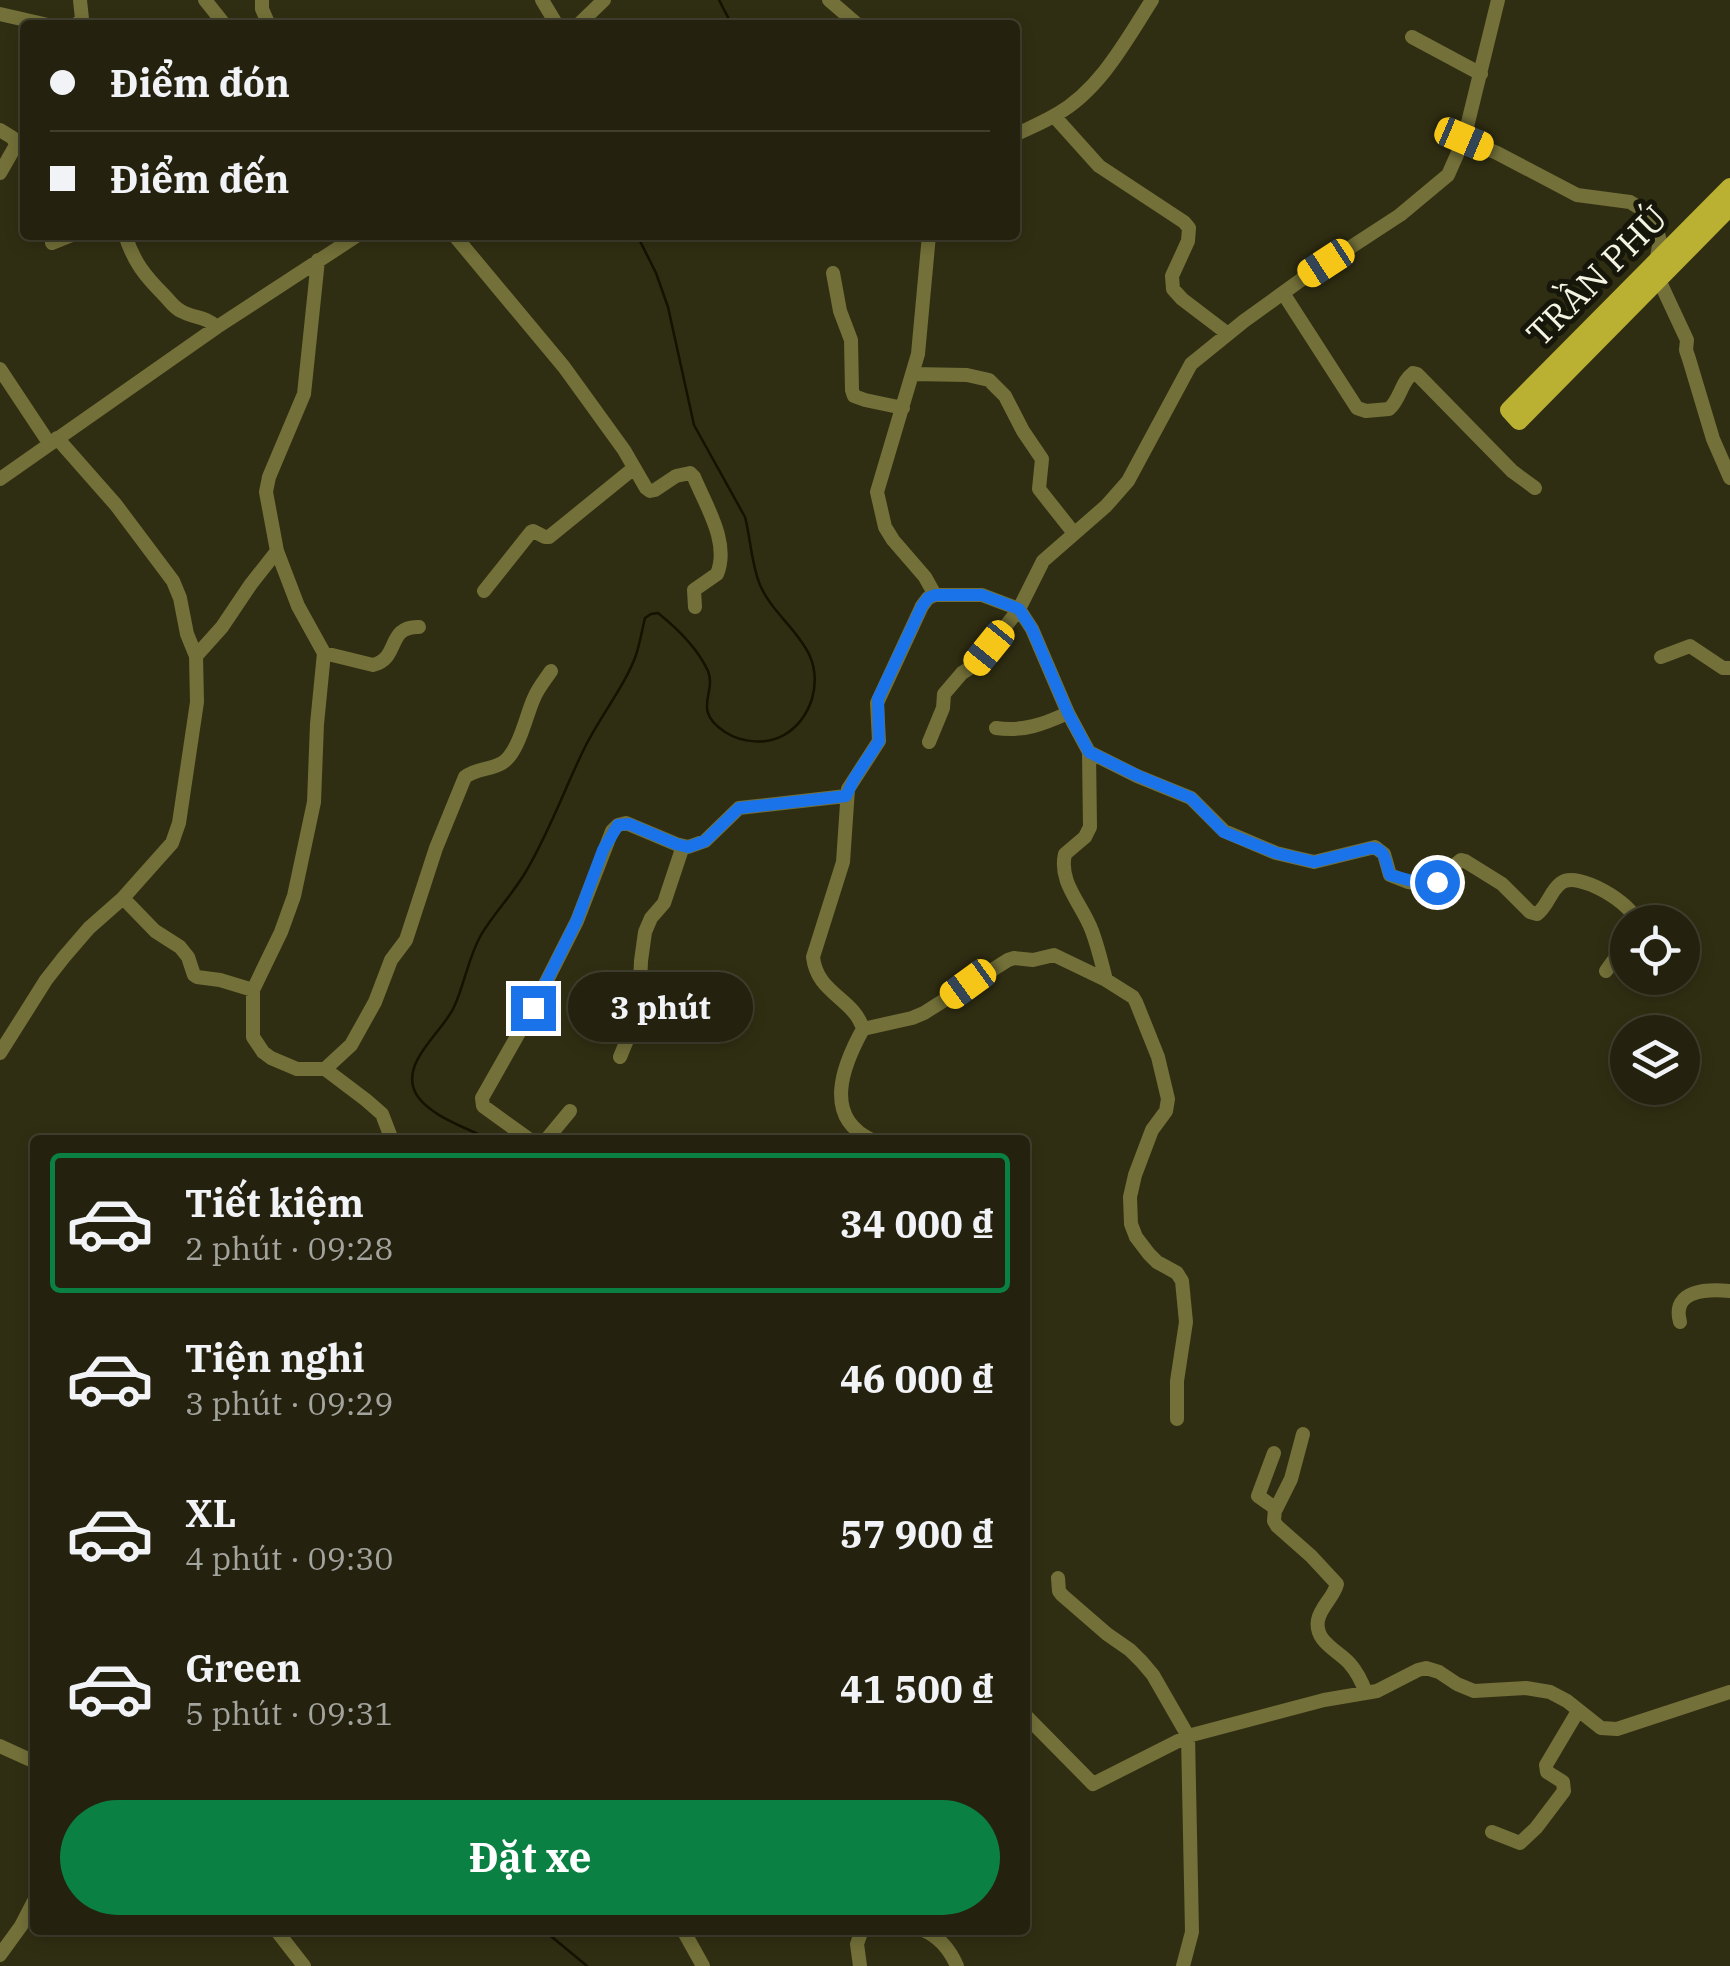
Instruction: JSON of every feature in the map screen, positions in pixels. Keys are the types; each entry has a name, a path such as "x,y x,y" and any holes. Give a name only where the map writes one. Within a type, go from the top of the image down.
{"main road":[{"name":"TRẦN PHÚ","path":"1658,271 1730,187"},
{"name":"TRẦN PHÚ","path":"1514,416 1658,271 1730,208"}],"street":[{"path":"204,0 221,20"},
{"path":"583,20 604,0"},
{"path":"830,0 852,20"},
{"path":"1020,133 1054,116 1098,78 1152,0"},
{"path":"929,742 944,708 944,694 962,673 976,664 1019,609 1043,562 1128,482 1186,372 1200,355 1283,293 1400,215 1441,182 1453,167 1464,139 1498,0"},
{"path":"0,14 26,20"},
{"path":"1412,37 1481,74"},
{"path":"1054,116 1099,166 1189,228 1188,242 1172,276 1173,288 1228,334"},
{"path":"0,130 13,138 16,145 0,173"},
{"path":"1464,139 1577,196 1630,202 1656,221 1660,241 1658,271 1688,340 1688,359 1730,478"},
{"path":"52,243 60,240"},
{"path":"127,240 136,264 173,305 202,316 216,327"},
{"path":"0,479 216,327 350,240"},
{"path":"458,240 557,357 650,491 684,473 694,477 722,556 718,574 694,590 694,607"},
{"path":"929,240 918,354 878,488 878,502 893,540 926,577 935,595"},
{"path":"318,260 304,394 267,484 277,552 298,606 324,653 312,818 294,896 254,990 253,1037 263,1052 297,1068 325,1069 376,1106 390,1135"},
{"path":"833,273 840,312 851,340 854,396 903,408"},
{"path":"1283,293 1357,408 1389,409 1407,378 1417,374 1491,451 1535,488"},
{"path":"0,369 53,440 116,505 166,570 180,598 196,656 198,702 176,835 166,852 123,898 89,928 6,1028 0,1053"},
{"path":"913,374 975,376 1000,389 1042,459 1039,489 1074,532"},
{"path":"484,591 531,532 549,537 634,468"},
{"path":"196,656 222,628 250,584 277,552"},
{"path":"863,1030 858,1015 822,984 813,956 843,862 846,796 879,741 878,699 922,606 935,595 982,595 1019,609 1089,752 1090,827 1065,854 1063,866 1066,881 1094,934 1106,980"},
{"path":"324,653 379,664 388,657 400,632 419,628"},
{"path":"1662,658 1690,646 1723,668 1730,668"},
{"path":"325,1069 351,1046 375,1002 391,960 406,940 436,848 465,777 475,770 499,765 508,757 536,693 551,671"},
{"path":"996,728 1034,727 1068,713"},
{"path":"1089,752 1191,798 1224,832 1286,856 1314,862 1378,848 1384,854 1390,875 1427,885 1437,882 1461,860 1466,861 1502,884 1530,912 1537,914 1557,886 1574,878 1612,895 1624,905"},
{"path":"523,1135 483,1106 482,1098 577,920 612,831 621,824 629,824 682,846 697,845 739,808 846,796"},
{"path":"620,1057 639,1010 645,932 664,903 682,846"},
{"path":"123,898 155,931 180,947 197,977 254,990"},
{"path":"863,1135 845,1116 840,1092 850,1053 863,1030 917,1016 1014,958 1032,960 1054,954 1133,997 1158,1057 1168,1098 1166,1111 1142,1154 1130,1197 1131,1224 1156,1262 1177,1273 1182,1281 1186,1322 1177,1381 1177,1419"},
{"path":"1606,971 1610,965"},
{"path":"550,1135 570,1111"},
{"path":"1680,1322 1680,1306 1691,1294 1730,1291"},
{"path":"1302,1434 1274,1521 1336,1584 1318,1620 1319,1633 1352,1666 1366,1693"},
{"path":"1274,1454 1258,1496 1276,1509"},
{"path":"1058,1578 1058,1591 1142,1662 1188,1736 1192,1932 1182,1966"},
{"path":"1030,1720 1092,1784 1188,1736 1382,1689 1426,1668 1474,1691 1541,1689 1558,1696 1601,1728 1611,1730 1730,1692"},
{"path":"1492,1832 1520,1843 1564,1791 1563,1782 1547,1772 1546,1765 1578,1710"},
{"path":"0,1746 30,1760"},
{"path":"0,1955 30,1910"},
{"path":"280,1935 304,1966"},
{"path":"686,1935 702,1966"},
{"path":"860,1966 861,1935"},
{"path":"931,1935 958,1966"}],"waterway":[{"path":"719,0 729,20"},
{"path":"481,1135 446,1119 417,1096 412,1076 415,1065 454,1007 481,935 542,843 584,749 631,667 645,618 658,613 698,654 710,679 709,716 732,736 754,741 777,738 798,724 812,699 815,680 807,650 760,585 745,517 694,425 668,307 640,240"},
{"path":"548,1935 587,1966"}],"route":[{"path":"533,1008 577,920 603,850 618,825 629,824 688,847 705,841 739,808 846,796 879,741 876,703 922,606 935,595 982,595 1019,609 1089,752 1195,800 1224,832 1276,853 1314,862 1378,848 1384,854 1390,875 1427,885 1437,882"}]}
